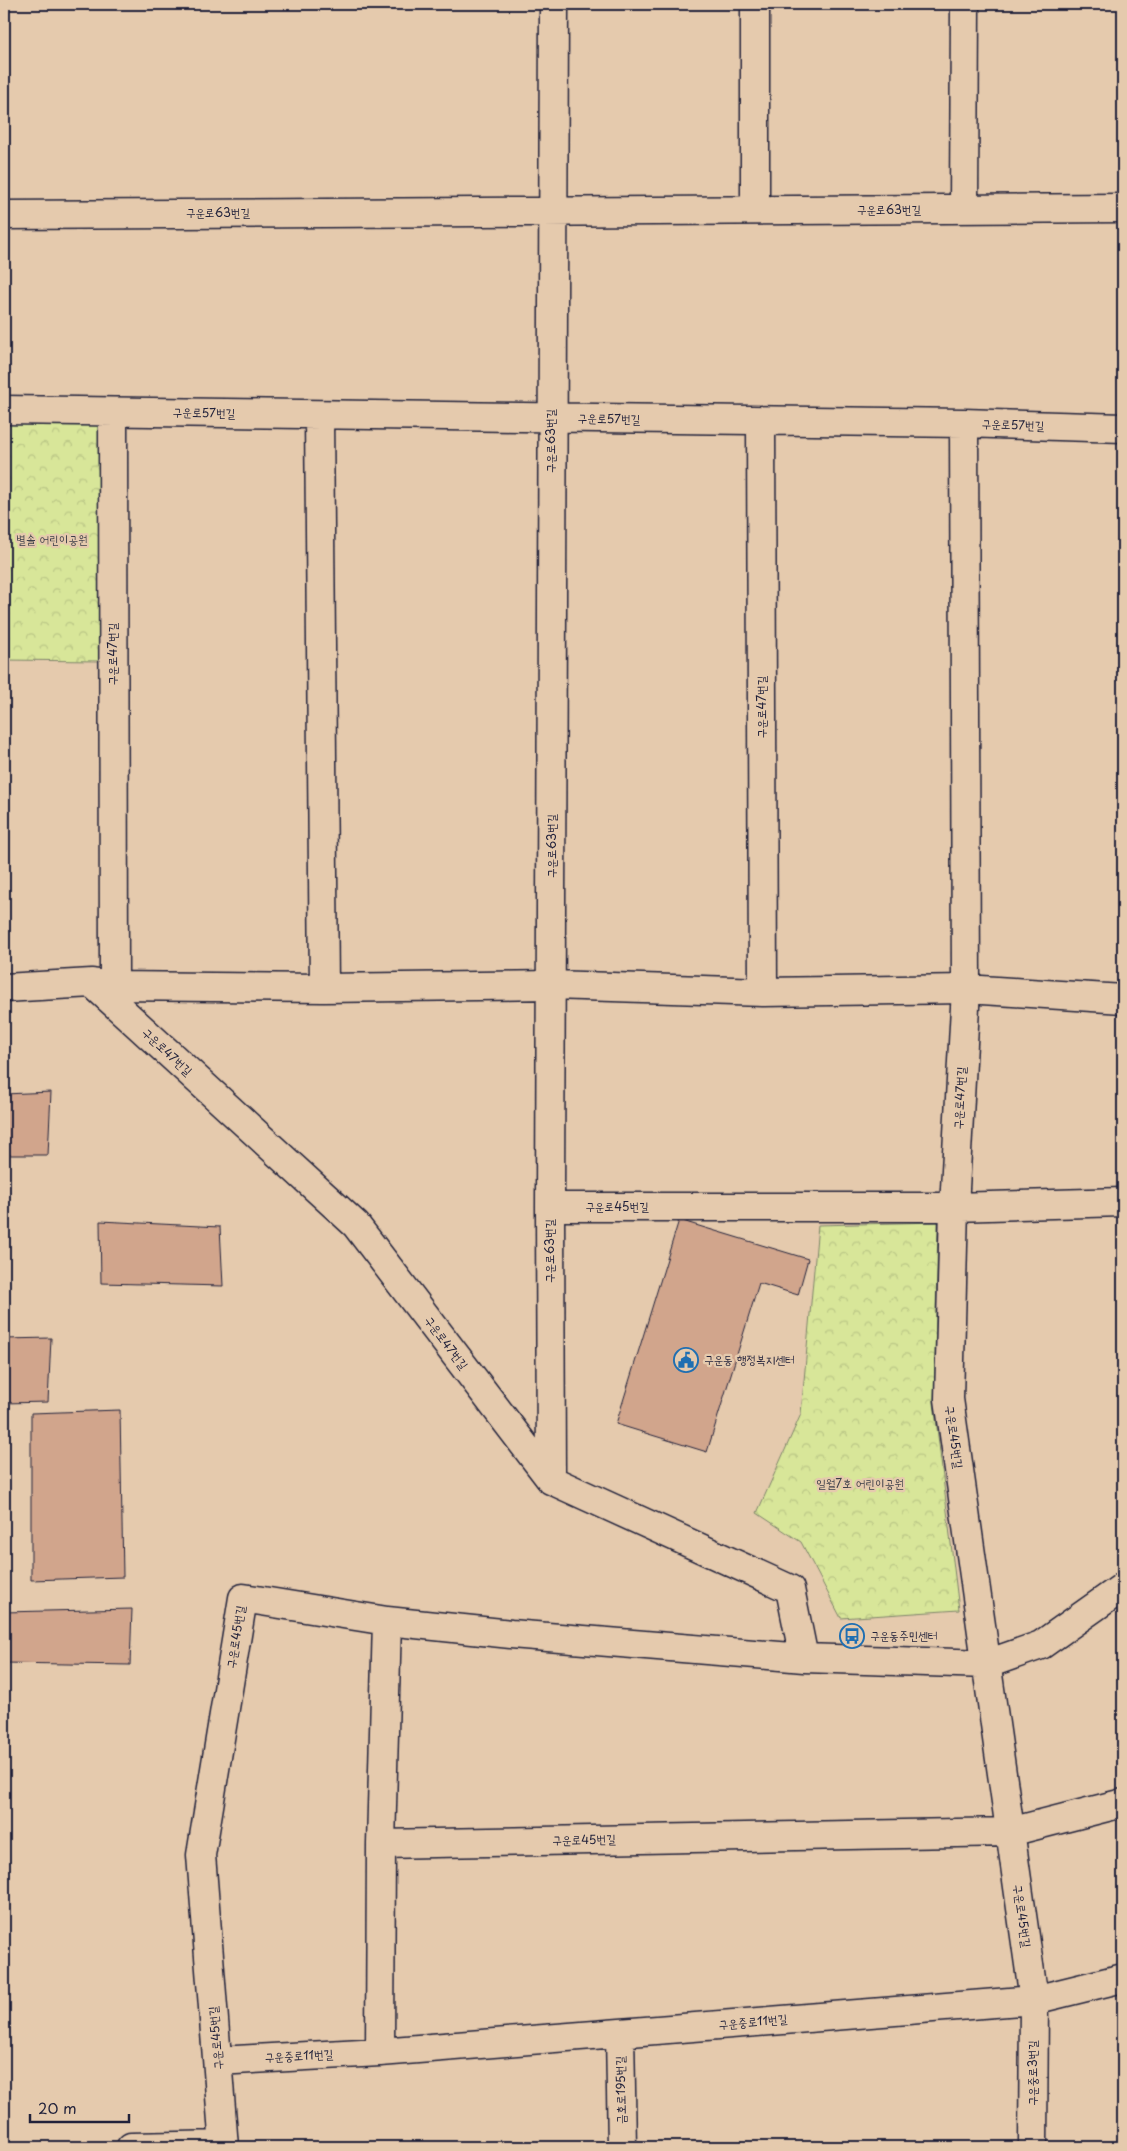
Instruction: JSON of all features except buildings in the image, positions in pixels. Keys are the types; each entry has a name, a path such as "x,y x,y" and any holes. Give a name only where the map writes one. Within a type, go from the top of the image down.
{"street":[{"name":"구운로63번길","path":"551,1480 551,418 554,4"},
{"path":"755,4 755,210"},
{"path":"964,209 965,4"},
{"name":"구운로63번길","path":"4,215 1123,208"},
{"name":"구운로57번길","path":"4,410 761,422 964,423 1123,428"},
{"name":"구운로47번길","path":"113,412 103,985 356,1225 551,1480 790,1589 804,1658"},
{"path":"319,415 324,988"},
{"name":"구운로47번길","path":"761,422 763,992"},
{"name":"구운로47번길","path":"954,1208 966,989 964,423"},
{"path":"4,988 103,985 324,988 552,985 763,992 966,989 1123,999"},
{"name":"구운로45번길","path":"550,1208 954,1208 1123,1202"},
{"name":"구운로45번길","path":"954,1208 949,1400 1034,2000"},
{"name":"구운로45번길","path":"224,2146 201,1855 243,1598 386,1620 511,1634 804,1658 987,1664 1041,1645 1123,1586"},
{"path":"380,2052 381,1844 386,1620"},
{"name":"구운로45번길","path":"381,1844 1010,1832 1123,1803"},
{"name":"구운중로11번길","path":"218,2061 380,2052 1034,2000 1123,1978"},
{"name":"구운중로3번길","path":"1033,2147 1034,2000"},
{"name":"금호로195번길","path":"620,2032 622,2147"},
{"path":"130,2147 224,2146"}],"green space":[{"name":"별솔 어린이공원","path":"4,420 102,421 100,661 4,660"},
{"name":"일월7호 어린이공원","path":"938,1222 934,1403 959,1610 841,1618 801,1542 757,1513 801,1414 818,1225"}],"place":[{"name":"구운동 행정복지센터","path":"686,1360"},
{"name":"구운동주민센터","path":"852,1636"}]}
